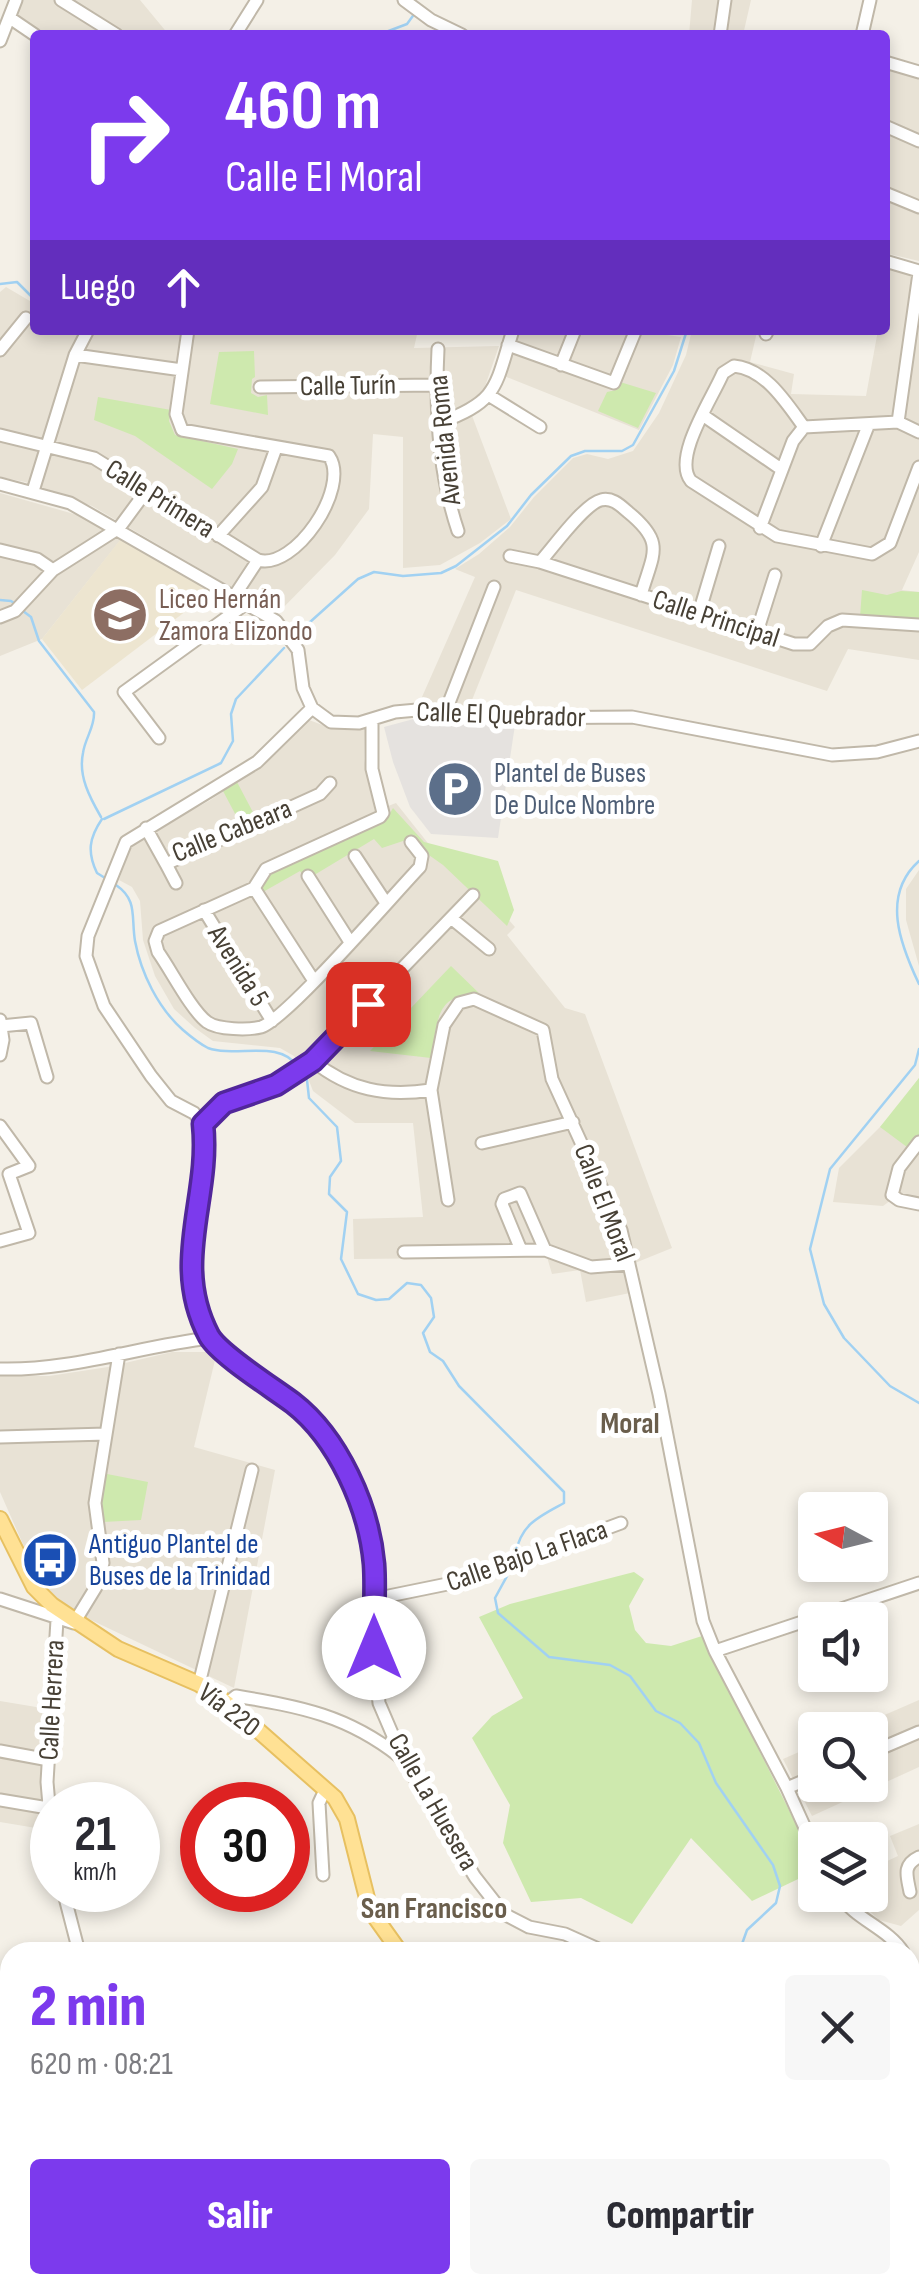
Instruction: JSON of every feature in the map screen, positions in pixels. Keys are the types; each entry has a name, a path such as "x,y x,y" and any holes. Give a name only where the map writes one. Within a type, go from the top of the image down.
{"main road":[{"name":"Vía 220","path":"0,1519 34,1587 74,1623 118,1650 199,1684 227,1703 335,1798 347,1819 370,1910 393,1942"}],"street":[{"path":"0,41 16,0"},
{"path":"61,0 108,30"},
{"path":"238,30 257,0"},
{"path":"721,30 725,0"},
{"path":"863,30 870,0"},
{"path":"405,2 451,30"},
{"path":"6,20 30,32"},
{"path":"890,63 919,72"},
{"path":"890,128 919,141"},
{"path":"890,195 919,208"},
{"path":"890,263 919,272 898,422"},
{"path":"0,350 26,318"},
{"path":"33,490 75,355 85,335"},
{"path":"159,738 124,692 239,601 258,560 274,562 285,556 319,519 336,470 329,456 186,432 178,426 187,335"},
{"path":"438,423 472,410 490,396 511,335"},
{"path":"561,365 573,335"},
{"path":"508,345 614,383 635,335"},
{"name":"Avenida Roma","path":"438,349 438,423 458,531"},
{"path":"75,355 182,370"},
{"path":"804,428 770,386 746,368 734,366 724,373 686,452 684,468 690,482 760,528 777,536 866,554 879,552 890,543 919,467"},
{"name":"Calle Turín","path":"260,387 436,385"},
{"path":"490,396 540,427"},
{"path":"704,416 782,469"},
{"path":"804,428 898,422 919,432"},
{"path":"821,546 868,426"},
{"path":"760,528 794,441 804,428"},
{"name":"Calle Primera","path":"0,435 94,458 258,560"},
{"path":"218,536 262,487 276,448"},
{"path":"0,484 70,503 276,621 298,650 303,688 312,708 256,762 126,842 88,936 86,956 90,974 104,1006 171,1101 194,1112 203,1124 203,1178 190,1252 191,1272 210,1338 73,1364 0,1369"},
{"path":"0,617 20,607 53,570 119,528 147,490"},
{"path":"540,562 592,505 613,500 649,529 653,538 654,549 641,595"},
{"path":"699,614 719,546"},
{"path":"0,550 37,559 53,570"},
{"name":"Calle Principal","path":"510,556 804,645 842,620 919,625"},
{"path":"757,632 775,576"},
{"path":"445,712 494,587"},
{"name":"Calle El Quebrador","path":"312,708 326,720 339,724 395,712 502,718 632,717 832,755 896,749 919,741"},
{"path":"372,719 372,768 384,813 266,869 254,888 159,931 158,952 205,1020 212,1025 262,1027 314,981 423,862 412,842"},
{"name":"Calle Cabeara","path":"146,828 166,864 320,794 330,782"},
{"path":"355,856 386,903"},
{"path":"166,864 176,883"},
{"path":"308,876 350,942"},
{"path":"254,888 314,981"},
{"path":"203,1124 224,1103 243,1094 263,1091 308,1064 473,896"},
{"name":"Avenida 5","path":"204,910 272,1021"},
{"path":"451,918 489,949"},
{"name":"Calle El Moral","path":"431,1090 444,1025 459,1002 474,999 542,1030 552,1079 621,1230 659,1394 696,1594 715,1651 803,1822"},
{"path":"0,1054 0,1023 31,1023 47,1077"},
{"path":"308,1064 370,1090 403,1094 431,1090 448,1200"},
{"path":"482,1142 572,1122"},
{"path":"0,1126 29,1166 5,1176 29,1233 0,1241"},
{"path":"919,1142 899,1168 892,1195 919,1204"},
{"path":"521,1250 502,1204 504,1199 520,1193 545,1250"},
{"path":"404,1252 545,1250 591,1268 628,1264"},
{"name":"Calle La Huesera","path":"210,1338 296,1405 327,1436 363,1513 374,1561 379,1702 403,1759 475,1877 504,1914 583,1942"},
{"path":"0,1599 74,1623 96,1587 104,1552 94,1510 119,1354"},
{"path":"0,1436 106,1434"},
{"path":"199,1684 252,1470"},
{"name":"Calle Bajo La Flaca","path":"374,1600 467,1580 621,1523"},
{"path":"715,1651 919,1583"},
{"path":"15,1606 28,1600 34,1587"},
{"name":"Calle Herrera","path":"48,1782 57,1620"},
{"path":"227,1703 236,1696 311,1709 373,1736 403,1759"},
{"path":"888,1745 919,1732"},
{"path":"0,1751 48,1760"},
{"path":"788,1788 798,1784"},
{"path":"323,1875 318,1802 326,1790"},
{"path":"0,1800 30,1805"},
{"path":"910,1892 906,1870 910,1861 919,1857"},
{"path":"69,1912 77,1942"},
{"path":"857,1912 894,1942"}],"shaded area":[{"path":"23,0 140,0 165,30 30,30 30,38 12,25"},
{"path":"692,0 751,0 744,30 689,30"},
{"path":"890,70 919,78 919,261 890,254"},
{"path":"890,268 919,277 919,552 902,590 919,592 919,660 848,649 827,691 516,590 468,710 418,706 475,577 455,569 510,527 573,458 587,454 608,459 633,451 659,413 686,355 691,335 756,335 750,362 794,374 791,394 866,396 877,335 890,335"},
{"path":"6,287 30,301 30,335 417,335 414,348 499,346 482,395 468,405 511,519 480,543 440,565 403,568 403,437 373,434 369,509 335,555 277,614 92,506 0,477 0,292"},
{"path":"517,335 681,337 673,365 639,430 504,376"},
{"path":"0,493 81,516 122,538 42,639 0,656"},
{"name":"Liceo Hernán Zamora Elizondo","path":"124,535 211,592 82,690 42,639"},
{"name":"Plantel de Buses De Dulce Nombre","path":"421,717 515,725 498,838 431,834 410,807 384,727"},
{"path":"309,720 333,729 365,729 364,759 375,811 396,803 435,852 487,895 515,927 507,935 565,1008 585,1014 672,1248 625,1267 630,1293 586,1302 580,1270 552,1274 547,1257 354,1259 353,1219 423,1217 413,1123 355,1123 313,1091 294,1056 280,1048 213,1041 195,1028 174,1009 155,976 143,940 140,901 132,887 119,880 130,848 136,840 209,801 259,767"},
{"path":"919,870 919,966 906,920 906,889"},
{"path":"919,1078 919,1200 898,1195 883,1206 833,1202 839,1168 894,1113"},
{"path":"172,1352 217,1352 194,1447 275,1470 234,1688 68,1609 41,1585 0,1492 0,1376 49,1376"},
{"path":"919,1700 919,1767 888,1781 888,1713"},
{"path":"0,1701 42,1708 42,1782 30,1782 30,1827 0,1822"},
{"path":"798,1752 798,1788 783,1759"},
{"path":"805,1802 843,1802 812,1816"},
{"path":"919,1824 919,1910 901,1926 879,1920 871,1912 888,1912 888,1861 898,1856 890,1836"}],"green space":[{"path":"254,351 251,393 258,397 267,395 268,415 210,404 219,352"},
{"path":"620,382 656,393 638,428 598,411 607,392 616,390"},
{"path":"98,397 171,410 169,421 175,435 238,449 232,464 212,489 135,436 94,420"},
{"path":"862,590 887,595 919,592 919,621 860,617"},
{"path":"237,782 256,818 241,825 223,791"},
{"path":"393,808 424,842 498,861 514,910 507,926 426,853 415,837 382,848 374,839 306,880 300,871 263,892 259,886 269,870 387,818"},
{"path":"451,966 483,997 467,996 447,1003 438,1020 431,1058 370,1051"},
{"path":"919,1078 919,1135 907,1147 880,1127"},
{"path":"102,1473 148,1482 141,1520 103,1522 99,1507"},
{"path":"634,1572 644,1579 629,1606 635,1630 646,1643 671,1646 702,1636 798,1828 798,1879 752,1901 691,1838 632,1924 581,1898 531,1902 503,1843 510,1805 472,1738 492,1716 523,1698 479,1617 510,1604"}],"waterway":[{"path":"391,30 407,24 415,13"},
{"path":"0,284 17,282 30,295"},
{"path":"300,631 358,579 374,572 403,576 441,573 456,566 507,526 531,495 571,456 585,451 622,451 633,445 674,371 685,335"},
{"path":"0,600 17,605"},
{"path":"23,611 31,617 39,641 94,712 82,770 101,817"},
{"path":"104,819 221,763 233,741 231,714 236,699 284,648"},
{"path":"102,819 94,832 91,852 97,873 105,878"},
{"path":"919,861 907,874 897,904 901,936 919,984"},
{"path":"116,885 131,903 135,941 146,977 174,1021 208,1048 279,1053 297,1066"},
{"path":"919,1049 915,1065 830,1169 810,1249 824,1304 844,1338 890,1386 919,1403"},
{"path":"302,1073 309,1098 337,1127 341,1161 330,1177 329,1194 347,1212 341,1259 358,1294 376,1300 389,1299 407,1283 421,1285 431,1298 434,1317 423,1333 430,1352 443,1361 459,1386 564,1492 564,1503 526,1529 515,1555"},
{"path":"512,1567 495,1598 498,1613 549,1657 610,1665 630,1676 656,1711 680,1723 699,1743 716,1783 773,1865 780,1886 776,1903 747,1930 743,1942"}],"place":[{"name":"Liceo Hernán Zamora Elizondo","path":"120,615"},
{"name":"Plantel de Buses De Dulce Nombre","path":"455,789"},
{"name":"Antiguo Plantel de Buses de la Trinidad","path":"50,1560"}],"district":[{"name":"Moral","path":"630,1424"},
{"name":"San Francisco","path":"434,1909"}],"route":[{"path":"368,1004 313,1061 276,1085 224,1103 203,1124 203,1178 190,1252 197,1298 210,1338 296,1405 327,1436 346,1472 371,1542 374,1648"}]}
